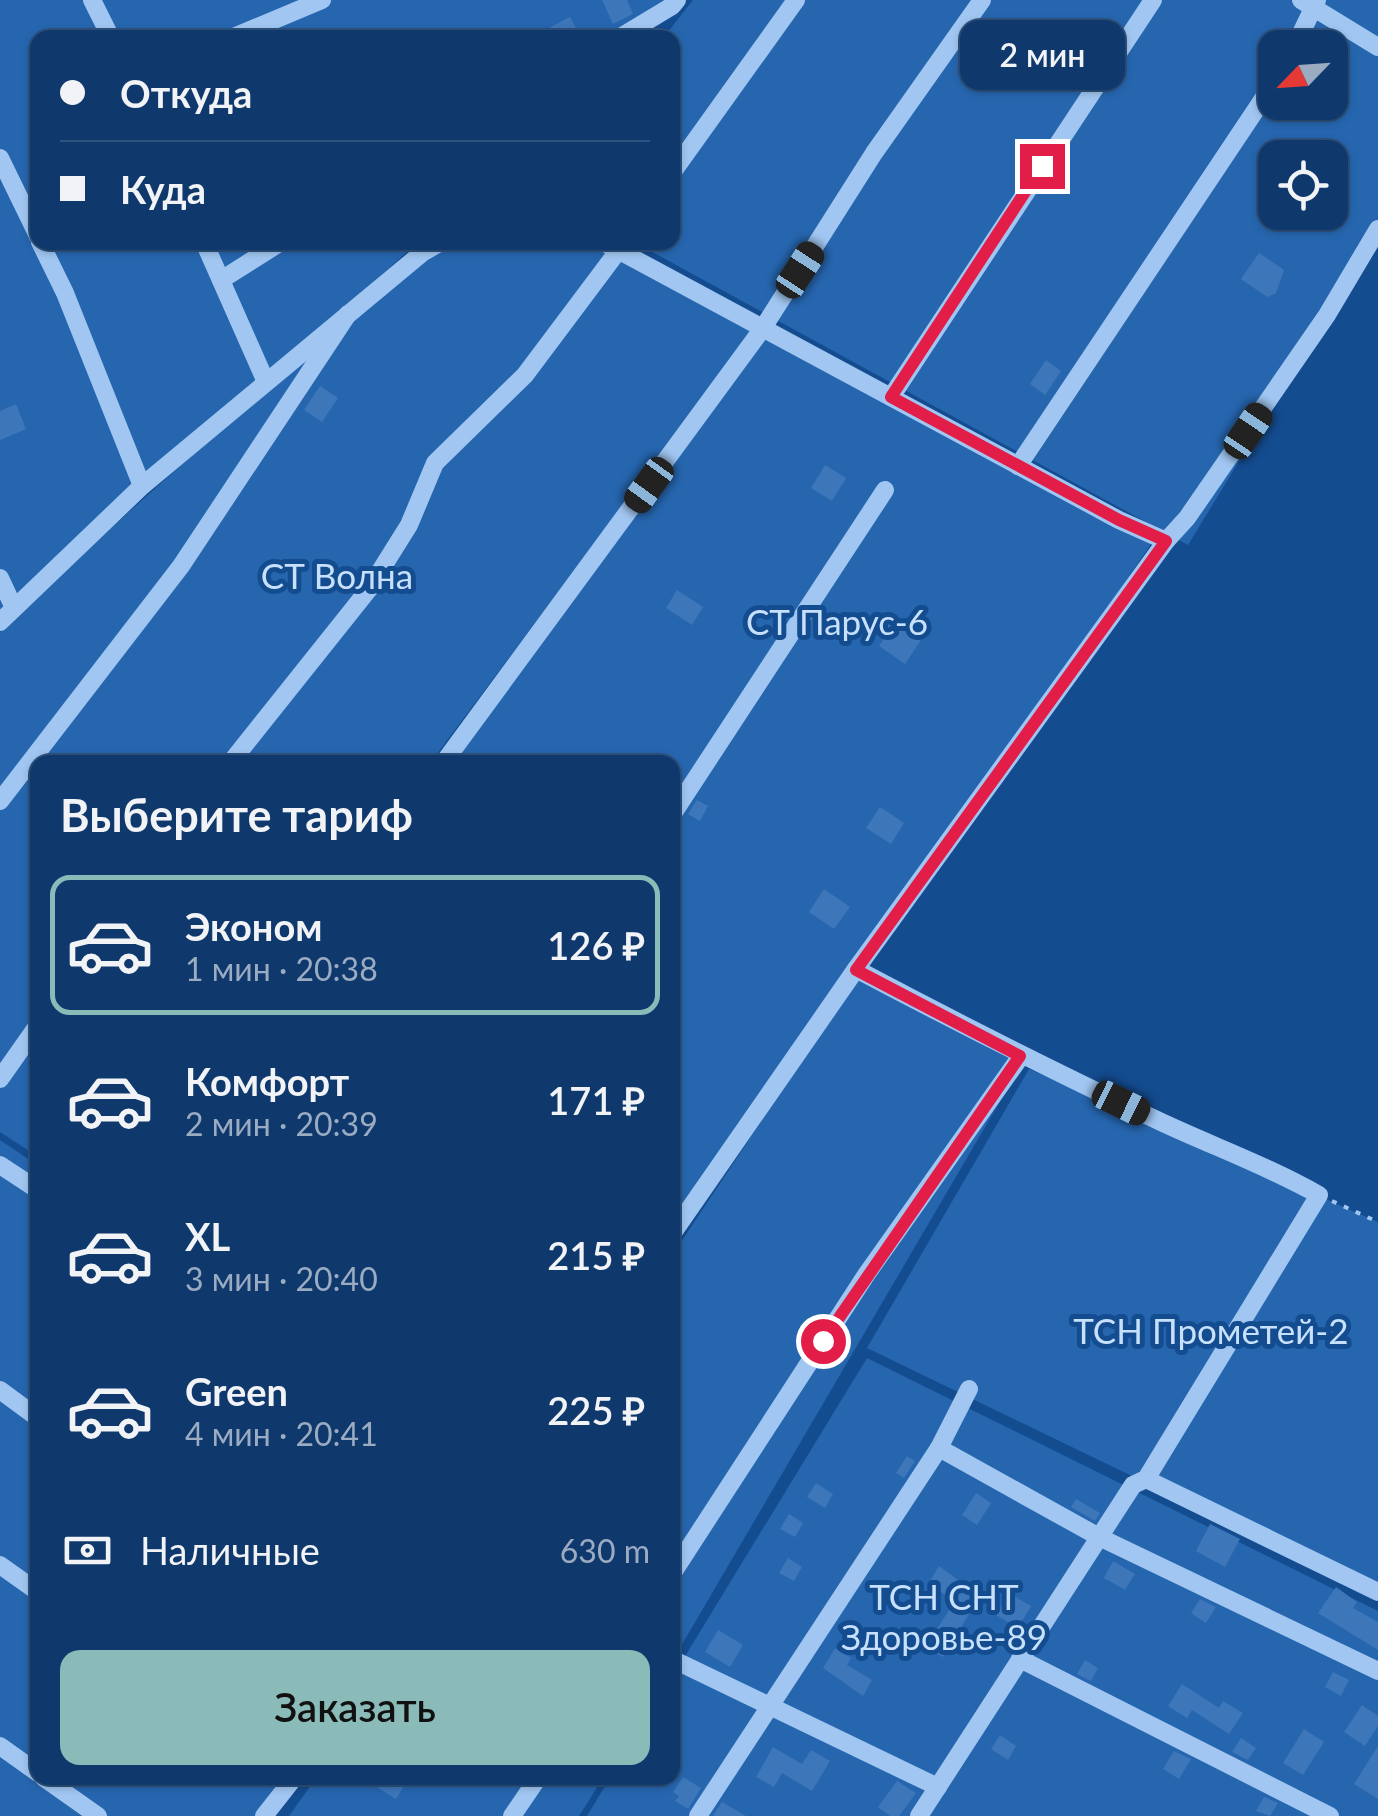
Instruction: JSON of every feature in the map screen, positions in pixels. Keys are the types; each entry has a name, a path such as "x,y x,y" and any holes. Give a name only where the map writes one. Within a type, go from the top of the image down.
{"street":[{"path":"92,0 107,30"},
{"path":"250,30 322,0"},
{"path":"631,30 678,0"},
{"path":"680,162 796,0"},
{"path":"449,755 763,328 874,154 982,0"},
{"path":"891,397 1153,0"},
{"path":"1300,30 1310,2 1378,48"},
{"path":"1018,466 1258,107"},
{"path":"0,158 30,220"},
{"path":"680,1223 856,970 1186,518 1316,332 1378,229"},
{"path":"44,250 142,486"},
{"path":"208,250 266,382"},
{"path":"221,280 268,250"},
{"path":"0,622 142,486 427,250"},
{"path":"237,755 369,589 408,524 435,463 525,375 612,250"},
{"path":"624,250 1018,466 1166,541"},
{"path":"36,755 181,566 348,314"},
{"path":"680,804 885,490"},
{"path":"0,578 14,608"},
{"path":"0,802 30,763"},
{"path":"856,970 1020,1056 1221,1150 1274,1170 1319,1195 1146,1479 1132,1484 919,1816"},
{"path":"0,1080 30,1037"},
{"path":"680,1562 866,1275 1020,1056"},
{"path":"0,1165 30,1185"},
{"path":"698,1816 939,1448 969,1389"},
{"path":"0,1390 30,1412"},
{"path":"939,1448 1099,1537 1378,1671"},
{"path":"1146,1479 1378,1592"},
{"path":"0,1565 30,1586"},
{"path":"1020,1659 1330,1816"},
{"path":"680,1662 938,1787"},
{"path":"0,1746 30,1767"},
{"path":"54,1785 98,1816"},
{"path":"264,1816 287,1785"},
{"path":"512,1816 533,1785"}],"path":[{"path":"1319,1195 1378,1222"}],"green space":[{"path":"0,0 672,0 648,30 30,30 30,250 409,250 0,619"},
{"path":"693,0 1378,0 1378,233 1188,545 649,250 680,250 680,30 669,30"},
{"name":"СТ Волна","path":"421,250 620,250 753,331 436,755 30,755 30,1151 0,1132 0,632"},
{"name":"СТ Парус-6","path":"765,338 1151,544 856,977 1022,1064 680,1648 680,1243 838,1006 680,1236 680,755 458,755"},
{"name":"ТСН Прометей-2","path":"1029,1069 1378,1222 1378,1595 867,1348"},
{"path":"0,1140 30,1160 30,1785 295,1785 272,1816 0,1816"},
{"name":"ТСН СНТ Здоровье-89","path":"867,1358 1378,1611 1378,1816 587,1816 606,1785 680,1785 680,1665"},
{"path":"311,1785 599,1785 579,1816 289,1816"}],"building":[{"path":"602,0 627,0 633,14 613,24"},
{"path":"570,17 577,30 550,30"},
{"path":"1259,253 1284,270 1276,293 1267,297 1241,279"},
{"path":"1046,360 1061,371 1045,395 1030,384"},
{"path":"320,386 338,398 322,422 304,410"},
{"path":"16,404 26,429 0,440 0,411"},
{"path":"825,465 846,478 832,501 811,488"},
{"path":"677,590 703,607 692,625 666,608"},
{"path":"892,616 923,637 905,664 879,646 885,637 880,633"},
{"path":"697,800 708,806 700,821 688,814"},
{"path":"880,807 904,823 891,844 866,828"},
{"path":"824,889 850,907 834,929 809,912"},
{"path":"907,1456 915,1461 904,1478 896,1473"},
{"path":"816,1483 833,1494 825,1508 807,1497"},
{"path":"976,1493 991,1503 977,1525 962,1515"},
{"path":"1076,1499 1100,1513 1095,1521 1071,1507"},
{"path":"789,1514 803,1523 795,1537 780,1529"},
{"path":"1210,1524 1240,1539 1225,1567 1196,1551"},
{"path":"788,1558 802,1567 794,1581 779,1573"},
{"path":"1113,1561 1135,1574 1125,1590 1104,1578"},
{"path":"939,1566 980,1596 943,1657 925,1647 955,1601 928,1584"},
{"path":"1336,1587 1357,1602 1353,1608 1378,1622 1378,1650 1318,1613"},
{"path":"1009,1593 1031,1606 1018,1628 996,1615"},
{"path":"1200,1599 1216,1607 1206,1623 1191,1613"},
{"path":"718,1630 743,1645 730,1667 705,1652"},
{"path":"835,1648 851,1658 847,1665 872,1680 863,1696 823,1668"},
{"path":"1085,1660 1098,1668 1091,1681 1077,1674"},
{"path":"1333,1672 1349,1680 1341,1696 1325,1687"},
{"path":"1182,1684 1219,1708 1223,1701 1243,1713 1229,1734 1192,1710 1187,1718 1168,1706"},
{"path":"1362,1705 1378,1716 1378,1726 1365,1746 1344,1732"},
{"path":"1304,1729 1324,1742 1303,1775 1283,1763"},
{"path":"1000,1735 1016,1746 1008,1760 991,1749"},
{"path":"1241,1738 1256,1748 1248,1760 1232,1752"},
{"path":"1378,1746 1378,1799 1354,1784"},
{"path":"773,1747 802,1764 811,1750 830,1761 812,1791 782,1773 774,1787 756,1777"},
{"path":"1174,1751 1191,1759 1179,1779 1163,1769"},
{"path":"683,1777 701,1788 688,1809 675,1801 679,1796 673,1792"},
{"path":"897,1781 916,1793 899,1816 890,1816 878,1807"},
{"path":"373,1785 405,1785 396,1799"},
{"path":"1264,1797 1278,1803 1270,1816 1256,1811"},
{"path":"722,1802 746,1816 713,1816"}],"route":[{"path":"823,1341 1020,1056 856,970 1166,541 1119,520 891,397 1042,166"}]}
